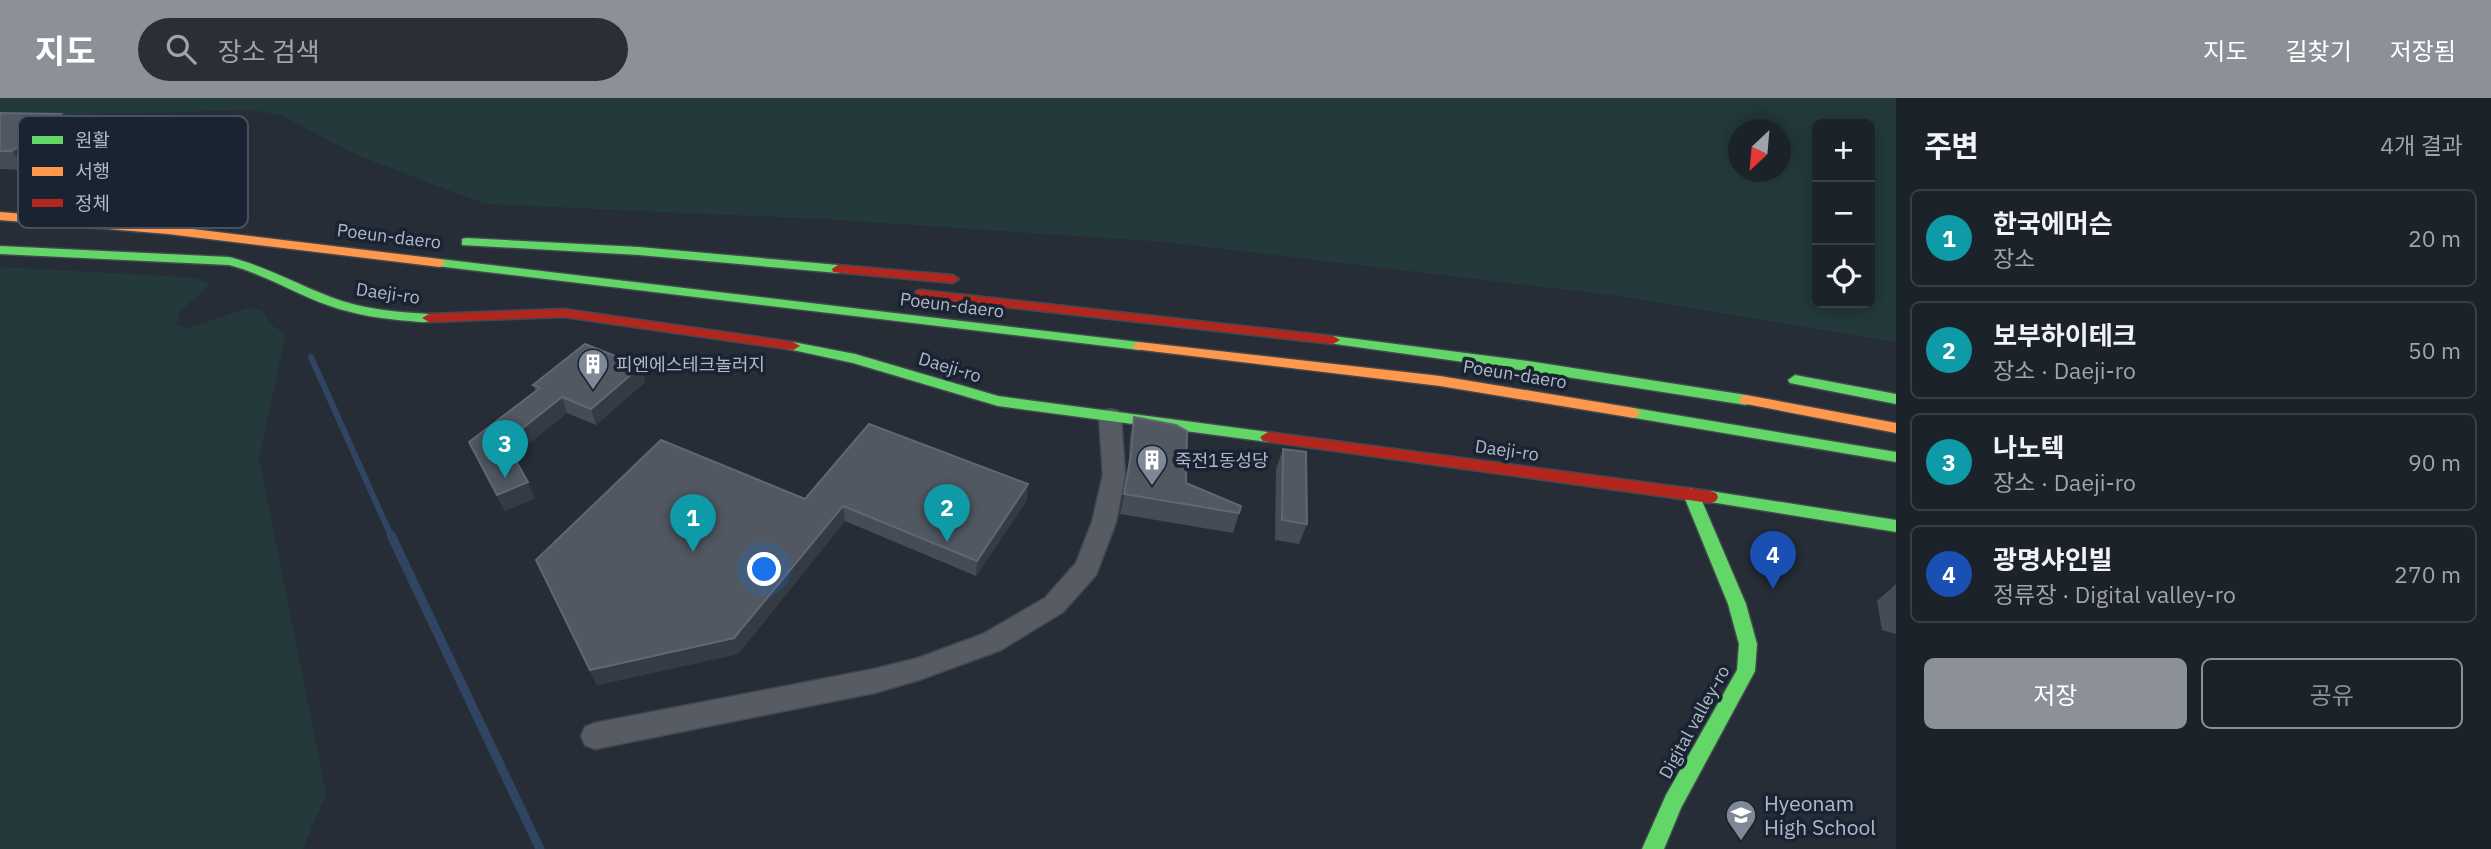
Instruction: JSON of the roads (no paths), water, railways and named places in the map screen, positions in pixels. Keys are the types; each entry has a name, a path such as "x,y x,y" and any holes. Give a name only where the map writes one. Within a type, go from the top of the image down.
{"main road":[{"name":"Poeun-daero","path":"0,216 18,218"},
{"name":"Poeun-daero","path":"144,228 1440,381 1896,457"},
{"path":"168,230 238,251 251,260 252,266"},
{"name":"Poeun-daero","path":"315,231 863,288"},
{"path":"443,245 639,251 973,281"},
{"name":"Daeji-ro","path":"0,250 202,258 252,266 334,303 379,315 434,318 564,313 807,348 855,359 998,401 1692,494 1896,526"},
{"name":"Poeun-daero","path":"904,292 1267,330 1481,358 1814,410 1896,428"},
{"path":"1781,378 1896,399"},
{"name":"Digital valley-ro","path":"1653,849 1673,802 1746,671 1748,644 1737,604 1692,494"}],"street":[{"path":"595,736 874,681 919,669 992,642 1054,605 1087,568 1104,522 1114,475 1110,416"}],"waterway":[{"path":"311,357 391,536"},
{"path":"391,535 540,849"}],"place":[{"name":"피엔에스테크놀러지","path":"593,391"},
{"name":"나노텍","path":"505,478"},
{"name":"죽전1동성당","path":"1152,487"},
{"name":"보부하이테크","path":"947,542"},
{"name":"한국에머슨","path":"693,552"},
{"name":"광명샤인빌","path":"1773,589"},
{"name":"Hyeonam High School","path":"1741,842"}]}
